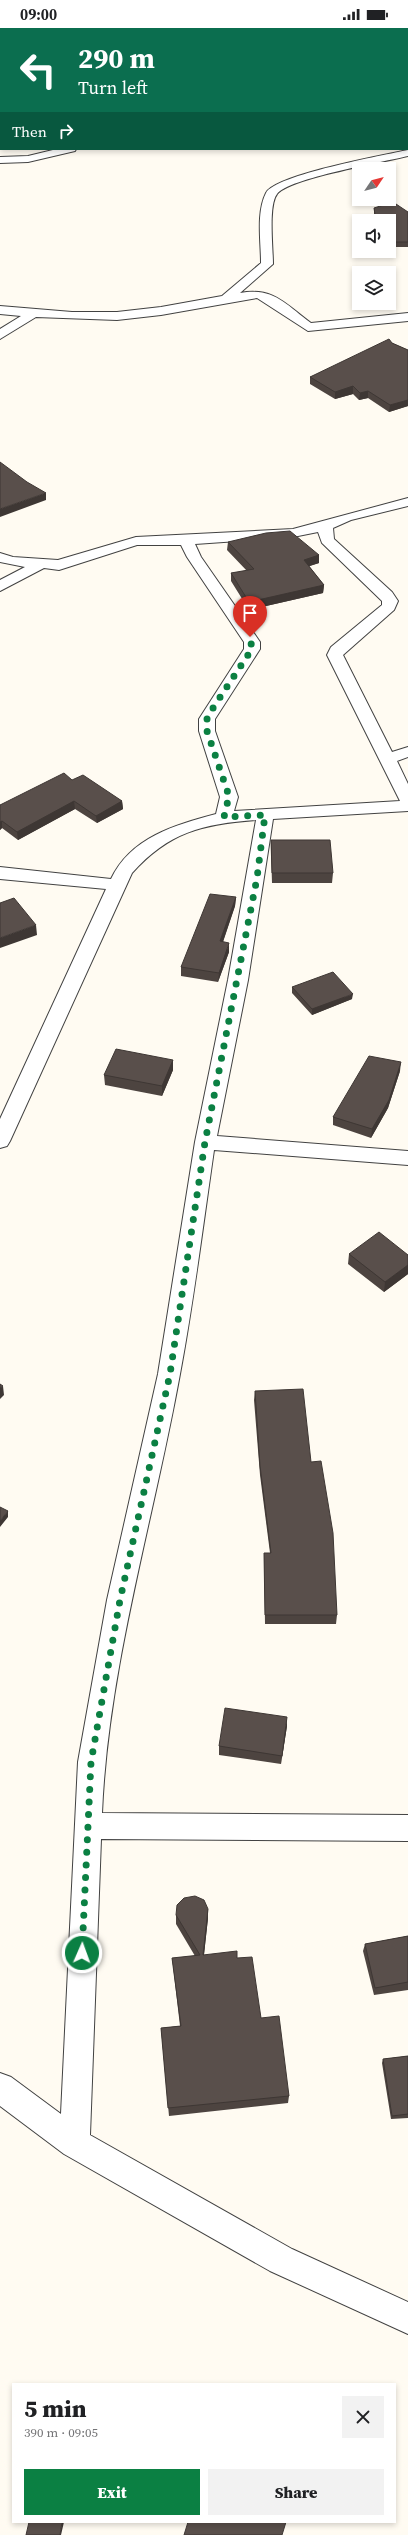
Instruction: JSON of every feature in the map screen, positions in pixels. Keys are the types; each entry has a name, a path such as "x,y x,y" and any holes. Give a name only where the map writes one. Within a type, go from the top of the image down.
{"street":[{"path":"0,160 28,159 67,150"},
{"path":"227,298 267,264 267,204 272,192 293,180 408,153"},
{"path":"0,310 72,316 117,316 161,311 247,294 266,296 308,327 408,317"},
{"path":"0,336 36,312"},
{"path":"0,557 11,561 59,565 136,541 186,540 293,532 324,526 346,517 408,502"},
{"path":"324,526 327,540 387,595 390,601 389,607 337,650 335,655 386,759 408,800"},
{"path":"186,540 194,557 252,642 252,649 207,719 207,731 229,796 224,817"},
{"path":"0,586 43,563"},
{"path":"386,759 408,752"},
{"path":"0,1141 124,871 144,849 160,838 186,827 224,817 408,806"},
{"path":"75,2143 91,1762 120,1600 170,1374 205,1142 252,902 265,815"},
{"path":"0,873 118,885"},
{"path":"205,1142 408,1158"},
{"path":"88,1826 408,1828"},
{"path":"0,2088 75,2143 281,2260 408,2318"}],"building":[{"path":"396,204 408,212 408,242 396,242 396,214 375,214 374,208 380,206 396,206"},
{"path":"389,339 392,343 408,350 408,400 390,405 368,391 360,393 353,386 335,392 310,377"},
{"path":"0,462 27,482 46,493 0,509"},
{"path":"290,531 319,555 304,560 324,585 249,602 231,573 254,569 228,542 266,533"},
{"path":"64,773 72,780 83,775 122,801 96,816 74,801 17,832 2,821 0,822 0,805"},
{"path":"271,840 330,840 333,873 272,873"},
{"path":"210,894 236,897 220,941 229,943 219,973 181,967"},
{"path":"14,898 36,925 0,938 0,903"},
{"path":"333,972 353,994 312,1009 292,987"},
{"path":"116,1049 173,1060 162,1086 104,1075"},
{"path":"369,1056 401,1062 389,1100 372,1129 333,1117"},
{"path":"379,1232 408,1255 408,1265 385,1282 349,1254"},
{"path":"303,1389 311,1462 321,1461 333,1533 337,1615 265,1615 264,1553 271,1553 260,1466 255,1391"},
{"path":"0,1507 8,1511 0,1521"},
{"path":"225,1708 287,1717 282,1756 219,1746"},
{"path":"195,1896 204,1900 208,1909 203,1955 237,1951 237,1958 252,1957 261,2018 279,2016 289,2096 168,2108 161,2028 181,2026 172,1958 200,1955 176,1915 177,1905 184,1898"},
{"path":"408,1936 408,1982 375,1988 365,1944"},
{"path":"408,2056 408,2114 392,2116 383,2059"},
{"path":"29,2523 62,2523 60,2535 26,2535"},
{"path":"188,2523 286,2523 282,2535 184,2535"}],"route":[{"path":"82,1953 91,1762 120,1600 170,1374 205,1142 238,980 259,863 265,815 224,817 229,796 207,731 207,719 211,711 252,649 250,637"}]}
